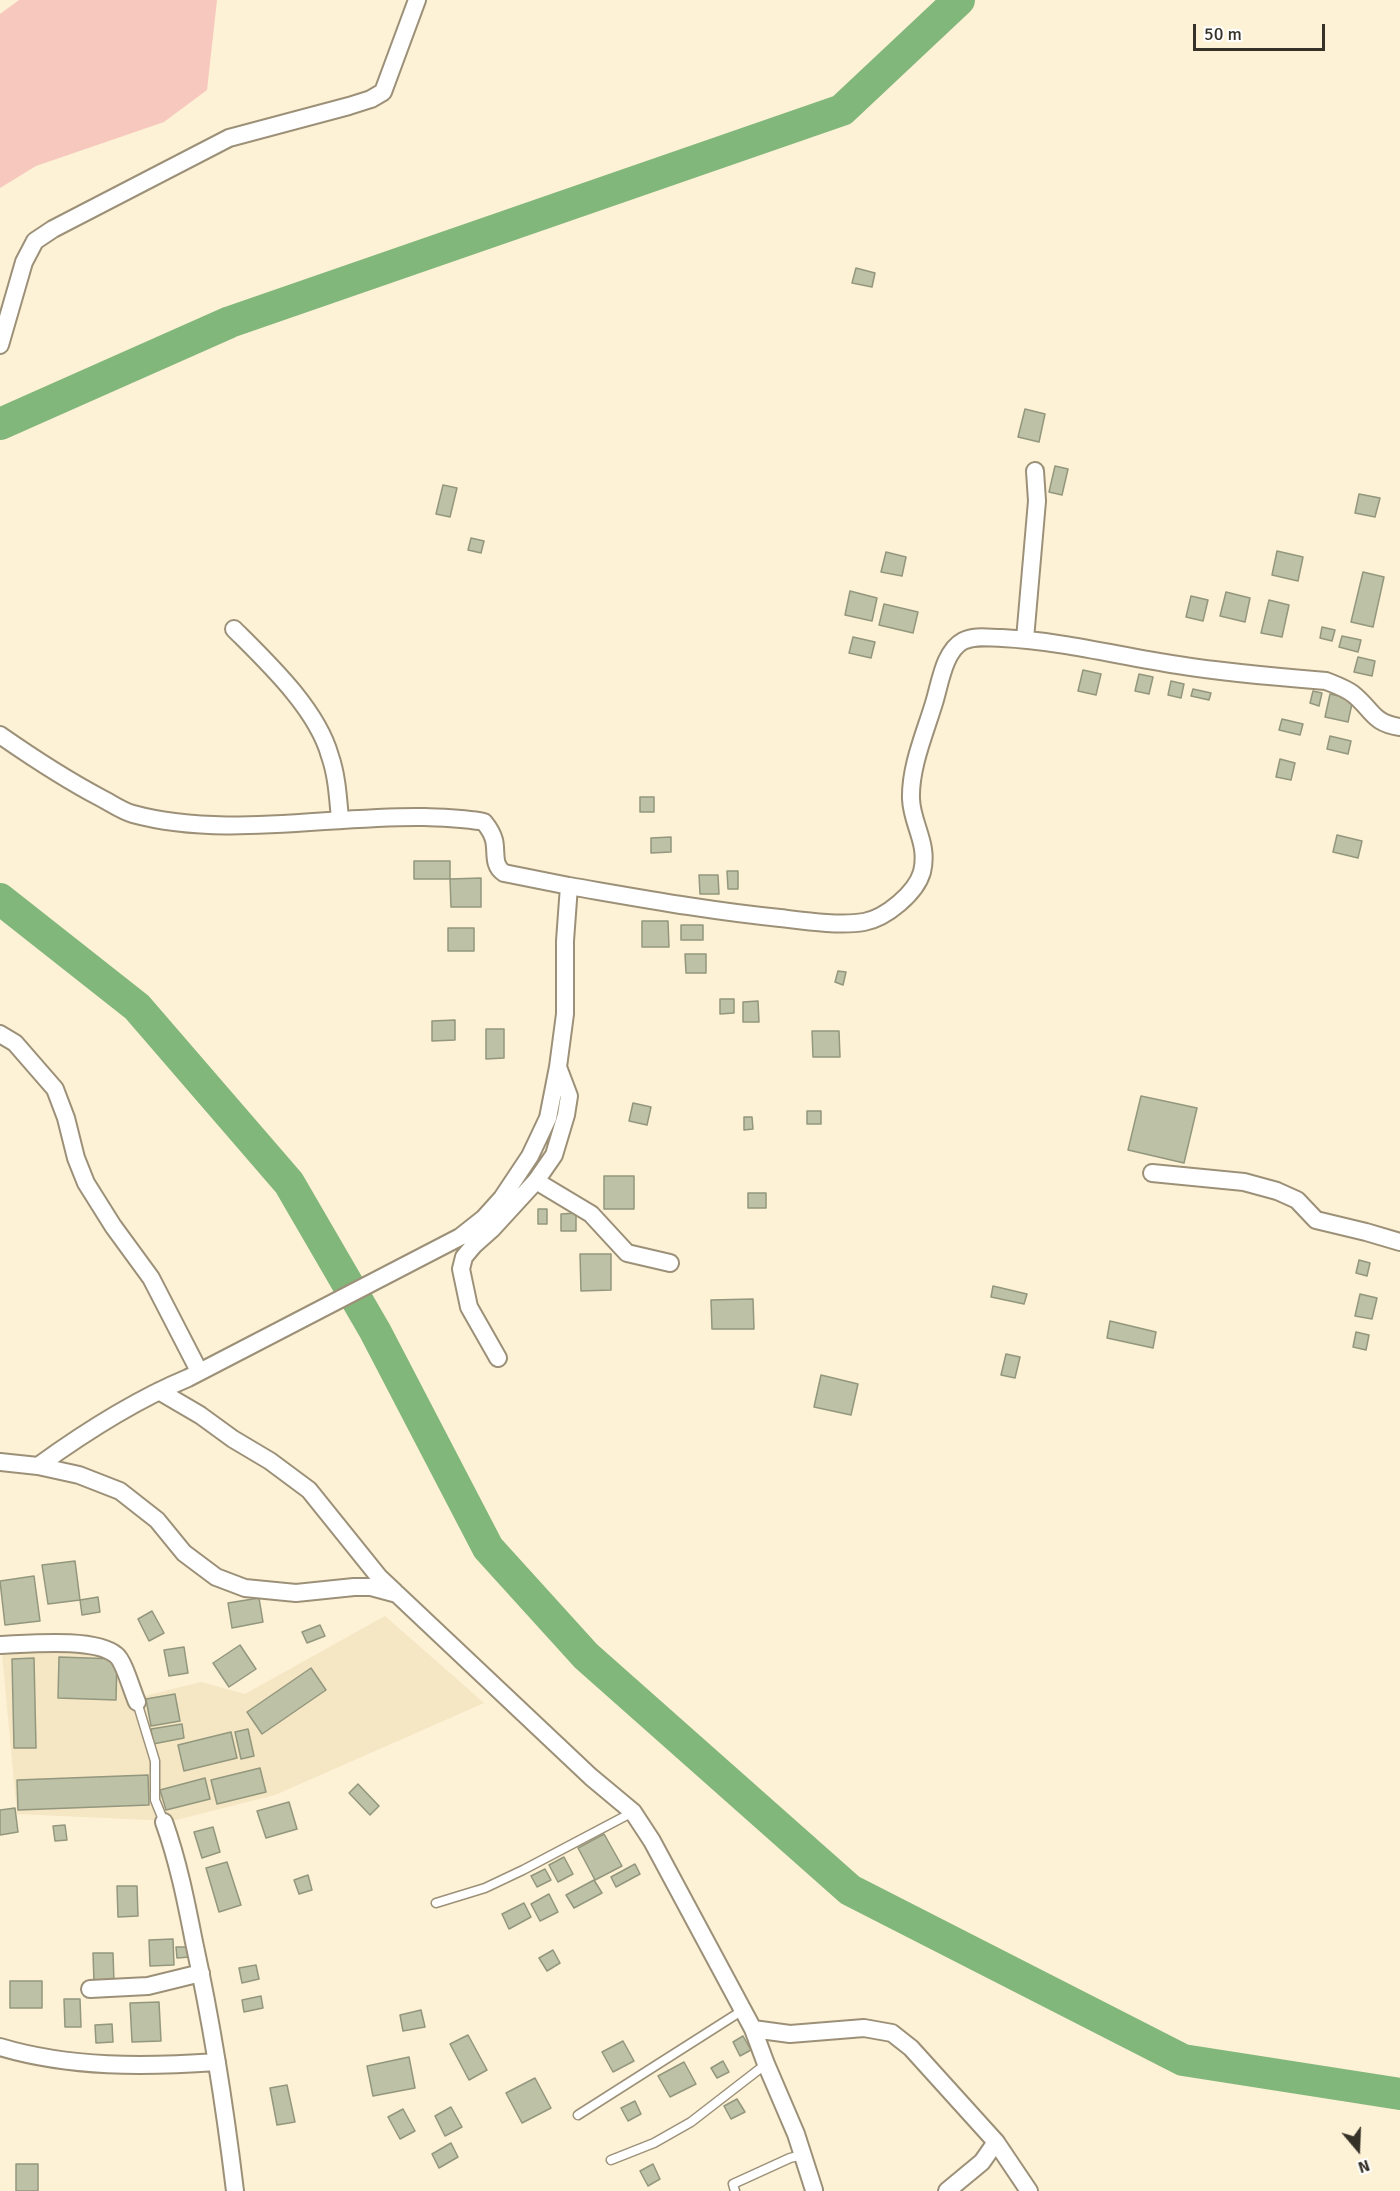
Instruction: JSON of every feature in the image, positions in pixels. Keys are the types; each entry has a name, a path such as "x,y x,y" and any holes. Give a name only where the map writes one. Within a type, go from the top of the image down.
{"street":[{"path":"0,345 24,262 35,241 85,211 229,138 349,106 371,99 383,92 417,0"},
{"path":"1025,639 1037,501 1035,471"},
{"path":"234,629 283,678 319,729 330,753 340,819"},
{"path":"0,735 58,775 131,814 171,822 225,825 306,823 340,819 459,818 484,822 494,840 495,861 504,873 723,913 818,922 864,922 887,914 911,890 921,874 924,856 923,840 911,800 917,757 950,655 961,642 976,637 1025,639 1079,646 1179,665 1326,681 1352,694 1377,721 1400,727"},
{"path":"38,1466 77,1438 159,1391 460,1237 484,1218 502,1198 530,1156 548,1118 565,1014 565,941 569,886"},
{"path":"0,1034 15,1043 56,1089 76,1158 86,1183 113,1226 151,1278 206,1368"},
{"path":"498,1358 469,1307 461,1269 464,1257 536,1181 554,1155 569,1096 558,1067"},
{"path":"1152,1173 1244,1182 1277,1191 1297,1200 1316,1220 1400,1242"},
{"path":"536,1181 591,1214 627,1253 670,1263"},
{"path":"159,1391 270,1461 309,1490 379,1576 397,1594 591,1777 633,1812 652,1841 744,2010 796,2134 814,2190"},
{"path":"0,1462 38,1466 79,1475 120,1491 157,1520 184,1553 216,1577 244,1588 296,1593 371,1587 397,1594"},
{"path":"0,1646 80,1643 106,1648 118,1656 137,1702"},
{"path":"164,1822 175,1852 201,1972 236,2191"},
{"path":"90,1989 148,1986 201,1972"},
{"path":"753,2029 789,2034 864,2028 892,2033 911,2048 996,2142 1029,2191"},
{"path":"0,2047 44,2058 68,2061 165,2065 217,2062"},
{"path":"947,2191 982,2162 996,2142"}],"lane":[{"path":"137,1702 154,1761 155,1800 164,1822"},
{"path":"436,1904 485,1888 633,1812"},
{"path":"578,2115 744,2010"},
{"path":"611,2160 654,2143 691,2122 766,2064"},
{"path":"735,2191 734,2184 790,2158 802,2155"}],"shaded area":[{"path":"19,0 217,0 207,90 164,122 36,166 0,188 0,14"},
{"path":"385,1616 484,1703 275,1795 172,1821 17,1814 2,1653 58,1647 115,1655 132,1699 201,1682 245,1694"}],"building":[{"path":"856,268 875,273 872,287 852,283"},
{"path":"1025,409 1045,414 1039,442 1018,437"},
{"path":"1055,466 1068,469 1062,495 1049,492"},
{"path":"443,485 457,488 450,517 436,514"},
{"path":"1359,494 1380,498 1375,517 1355,513"},
{"path":"471,538 484,541 481,553 468,550"},
{"path":"1277,551 1303,557 1298,581 1272,575"},
{"path":"886,552 906,557 902,576 881,572"},
{"path":"1363,572 1384,577 1373,627 1351,622"},
{"path":"850,591 877,598 872,621 845,615"},
{"path":"1226,592 1250,598 1245,622 1220,616"},
{"path":"1191,596 1208,600 1203,621 1186,617"},
{"path":"1269,600 1289,605 1282,637 1261,633"},
{"path":"884,604 918,612 913,633 879,625"},
{"path":"1322,627 1335,630 1332,641 1320,638"},
{"path":"1342,636 1361,640 1358,652 1339,647"},
{"path":"853,637 875,642 871,658 849,653"},
{"path":"1358,657 1375,661 1372,676 1354,672"},
{"path":"1083,670 1101,674 1096,695 1078,691"},
{"path":"1139,674 1153,677 1149,694 1135,691"},
{"path":"1171,681 1184,684 1181,698 1168,695"},
{"path":"1193,689 1211,693 1209,700 1191,696"},
{"path":"1313,691 1322,693 1319,706 1310,703"},
{"path":"1330,694 1353,699 1348,722 1325,717"},
{"path":"1282,719 1303,724 1300,735 1279,730"},
{"path":"1330,736 1351,741 1348,754 1327,749"},
{"path":"1280,759 1295,763 1291,780 1276,777"},
{"path":"640,797 654,797 654,812 640,812"},
{"path":"1337,835 1362,841 1358,858 1333,852"},
{"path":"671,837 671,852 651,853 651,838"},
{"path":"414,861 450,861 450,879 414,879"},
{"path":"727,871 738,871 738,889 728,889"},
{"path":"699,875 718,875 719,894 700,894"},
{"path":"481,878 481,907 451,907 450,879"},
{"path":"642,921 668,921 669,947 642,947"},
{"path":"681,925 703,925 703,940 681,940"},
{"path":"448,928 474,928 474,951 448,951"},
{"path":"685,954 706,954 706,973 686,973"},
{"path":"838,971 846,972 843,985 835,982"},
{"path":"720,999 734,999 734,1013 720,1014"},
{"path":"758,1001 759,1022 743,1022 743,1002"},
{"path":"455,1020 455,1040 432,1041 432,1021"},
{"path":"486,1029 504,1029 504,1058 486,1059"},
{"path":"812,1031 839,1031 840,1057 813,1057"},
{"path":"1141,1096 1197,1108 1184,1163 1128,1150"},
{"path":"633,1103 651,1107 647,1125 629,1121"},
{"path":"807,1111 821,1111 821,1124 807,1124"},
{"path":"744,1117 752,1117 753,1129 744,1130"},
{"path":"604,1176 634,1176 634,1209 604,1209"},
{"path":"748,1193 766,1193 766,1208 748,1208"},
{"path":"538,1209 547,1209 547,1224 538,1224"},
{"path":"576,1213 576,1231 561,1231 561,1214"},
{"path":"580,1254 611,1254 611,1290 581,1291"},
{"path":"1359,1260 1370,1263 1367,1276 1356,1273"},
{"path":"993,1286 1027,1294 1024,1304 991,1297"},
{"path":"1360,1294 1377,1298 1372,1319 1355,1316"},
{"path":"753,1299 754,1329 712,1329 711,1300"},
{"path":"1110,1321 1156,1332 1153,1348 1107,1338"},
{"path":"1356,1332 1369,1335 1366,1350 1353,1347"},
{"path":"1006,1354 1020,1357 1015,1378 1001,1375"},
{"path":"821,1375 858,1384 851,1415 814,1407"},
{"path":"75,1561 80,1600 48,1604 42,1565"},
{"path":"34,1576 40,1621 5,1625 0,1581"},
{"path":"98,1597 100,1612 82,1615 80,1600"},
{"path":"259,1598 263,1622 232,1628 228,1603"},
{"path":"152,1611 164,1633 149,1641 138,1619"},
{"path":"320,1625 325,1636 307,1643 302,1632"},
{"path":"240,1645 256,1669 229,1687 213,1663"},
{"path":"184,1647 188,1673 169,1676 164,1650"},
{"path":"59,1657 117,1659 116,1700 58,1698"},
{"path":"34,1658 36,1748 14,1748 12,1659"},
{"path":"311,1668 326,1690 262,1734 247,1712"},
{"path":"175,1694 180,1721 151,1726 146,1699"},
{"path":"182,1724 184,1738 153,1744 151,1729"},
{"path":"248,1729 254,1756 241,1759 235,1732"},
{"path":"231,1732 237,1758 184,1771 178,1745"},
{"path":"260,1768 266,1792 217,1804 211,1780"},
{"path":"148,1775 149,1805 18,1810 17,1780"},
{"path":"205,1778 210,1799 166,1810 160,1790"},
{"path":"358,1784 379,1806 370,1815 349,1793"},
{"path":"289,1802 297,1829 266,1838 257,1811"},
{"path":"15,1808 18,1832 0,1835 0,1810"},
{"path":"65,1825 67,1840 55,1841 53,1826"},
{"path":"213,1827 220,1852 202,1858 194,1832"},
{"path":"604,1834 622,1866 595,1880 578,1848"},
{"path":"564,1857 573,1874 558,1882 549,1865"},
{"path":"227,1862 241,1905 219,1912 206,1868"},
{"path":"635,1864 640,1874 616,1887 611,1877"},
{"path":"545,1869 551,1880 537,1887 531,1876"},
{"path":"308,1875 312,1890 299,1894 294,1880"},
{"path":"594,1880 602,1893 574,1908 566,1895"},
{"path":"117,1886 137,1886 138,1916 118,1917"},
{"path":"549,1894 558,1912 540,1921 531,1904"},
{"path":"524,1903 531,1917 509,1929 502,1914"},
{"path":"173,1939 174,1965 150,1966 149,1940"},
{"path":"176,1947 189,1947 190,1957 177,1958"},
{"path":"553,1950 560,1963 547,1971 539,1958"},
{"path":"93,1953 113,1953 114,1983 94,1983"},
{"path":"256,1965 259,1979 242,1983 239,1968"},
{"path":"10,1981 42,1981 42,2008 10,2008"},
{"path":"261,1996 263,2008 244,2012 242,2000"},
{"path":"64,1999 80,1999 81,2027 65,2027"},
{"path":"159,2002 161,2041 132,2042 130,2003"},
{"path":"421,2010 425,2027 403,2031 400,2015"},
{"path":"112,2024 113,2042 96,2043 95,2025"},
{"path":"468,2035 487,2070 469,2080 450,2044"},
{"path":"743,2036 751,2050 740,2056 733,2042"},
{"path":"623,2041 634,2061 613,2072 602,2052"},
{"path":"409,2057 415,2088 373,2096 367,2066"},
{"path":"723,2061 729,2072 717,2078 711,2068"},
{"path":"684,2062 696,2084 670,2097 658,2076"},
{"path":"535,2078 551,2108 522,2123 506,2093"},
{"path":"287,2085 295,2122 277,2125 270,2088"},
{"path":"737,2099 745,2112 731,2119 724,2106"},
{"path":"635,2101 641,2114 628,2121 621,2108"},
{"path":"451,2107 462,2127 445,2136 435,2116"},
{"path":"403,2109 415,2131 400,2139 388,2117"},
{"path":"451,2143 458,2157 439,2168 432,2154"},
{"path":"16,2164 38,2164 38,2191 16,2191"},
{"path":"653,2164 660,2179 648,2186 640,2171"}],"waterway":[{"path":"0,424 230,322 842,110 959,0"},
{"path":"0,899 137,1007 289,1183 375,1331 488,1548 586,1656 850,1890 1183,2060 1400,2094"}]}
